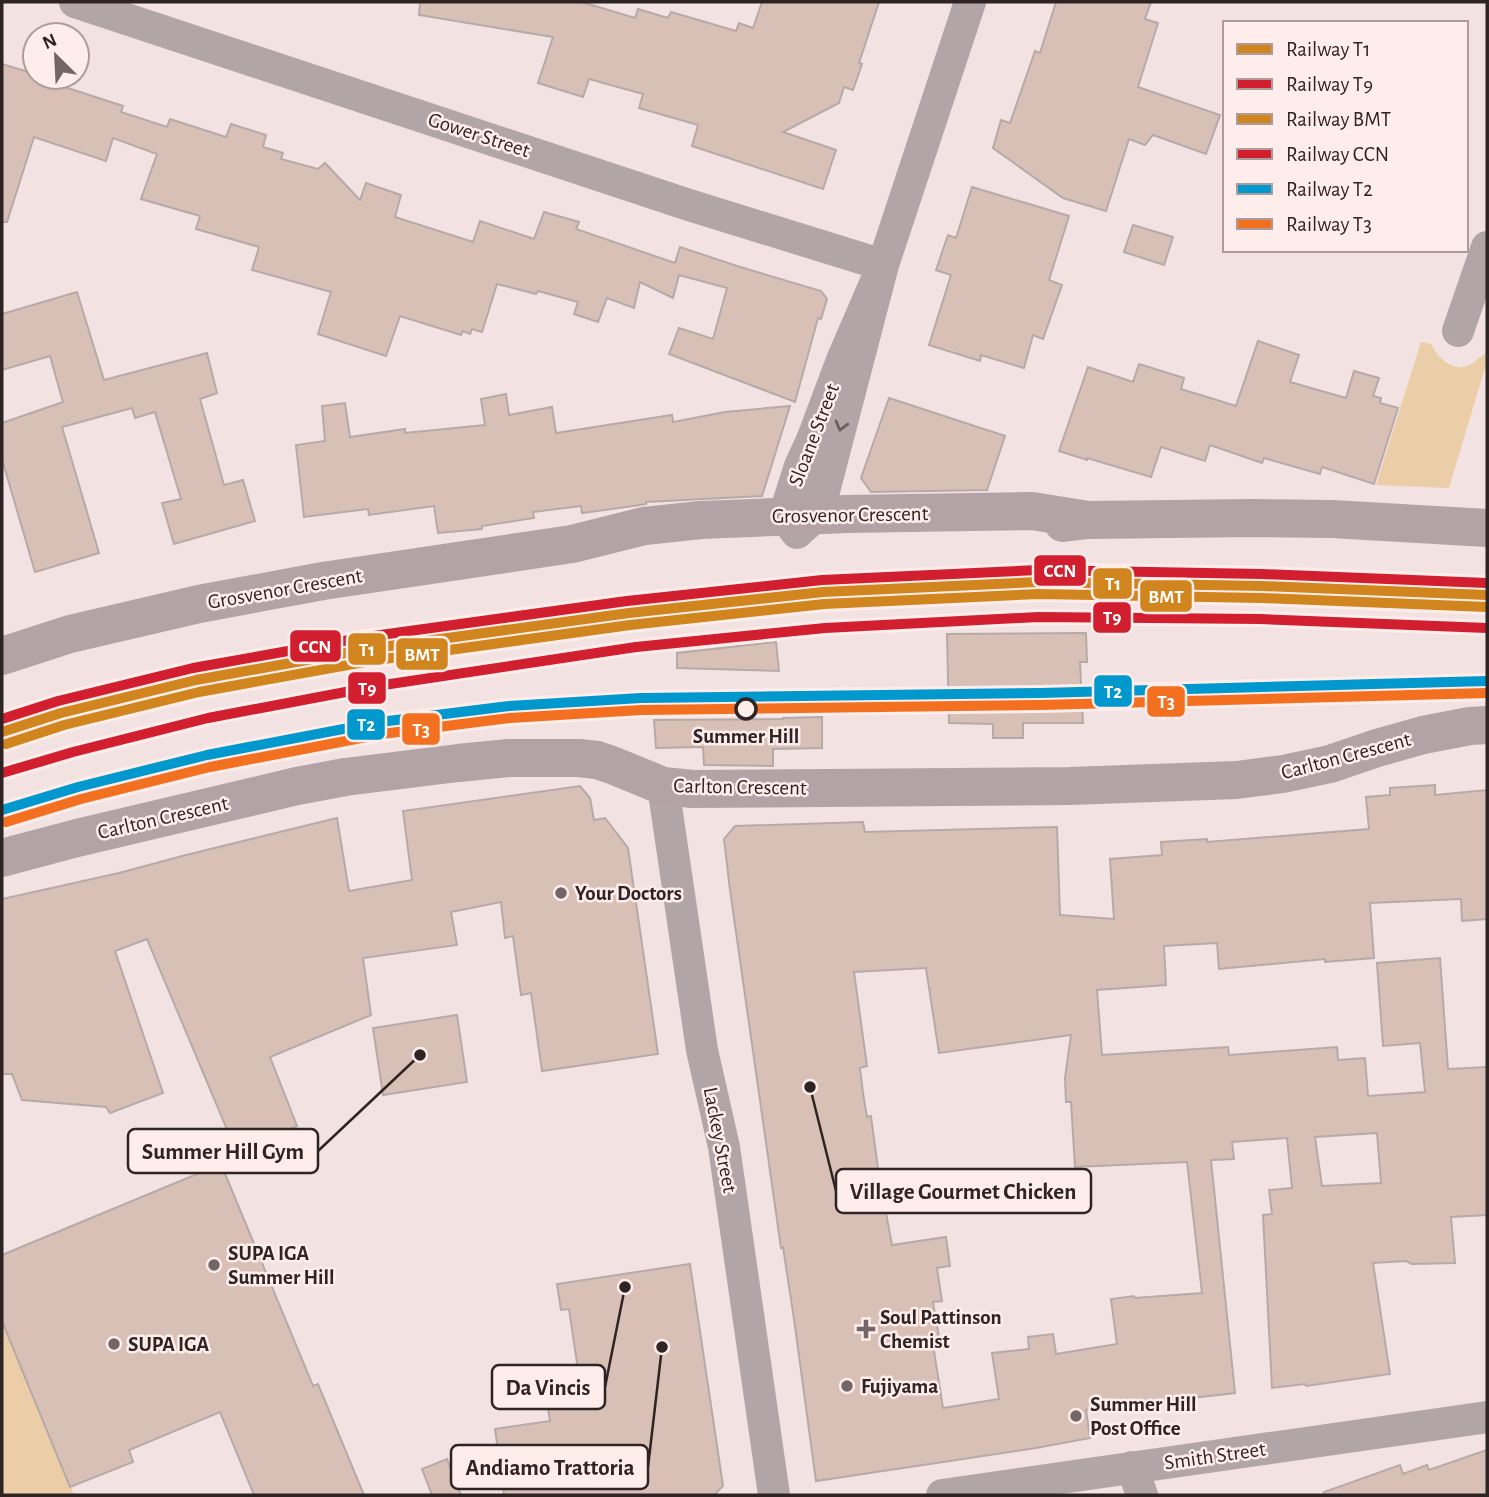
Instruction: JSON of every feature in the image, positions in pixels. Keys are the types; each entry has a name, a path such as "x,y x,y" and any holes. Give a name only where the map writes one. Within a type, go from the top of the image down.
{"main road":[{"name":"Grosvenor Crescent","path":"2,656 70,634 199,604 323,581 572,544 644,526 701,520 799,521 1032,511 1088,520 1370,520 1487,528"},
{"name":"Carlton Crescent","path":"2,858 298,786 357,776 509,758 597,760 663,786 693,789 1070,786 1237,780 1283,774 1330,764 1423,735 1487,725"}],"street":[{"name":"Gower Street","path":"75,2 689,205 883,265"},
{"name":"Sloane Street","path":"799,521 800,466 883,265 970,2"},
{"path":"1458,331 1487,247"},
{"name":"Lackey Street","path":"663,786 702,1050 724,1147 774,1495"},
{"name":"Smith Street","path":"942,1495 1137,1481 1487,1417"}],"shaded area":[{"path":"1421,342 1431,344 1443,360 1460,367 1473,363 1487,352 1487,361 1449,488 1376,485"},
{"path":"2,1322 74,1495 2,1495"}],"building":[{"path":"420,2 582,2 635,18 638,9 668,18 671,12 736,31 739,23 753,28 762,2 879,2 853,90 844,87 839,103 783,132 836,150 823,189 692,146 698,125 639,108 643,94 589,79 583,97 538,83 553,37 419,15"},
{"path":"1056,2 1151,2 1145,19 1158,23 1138,87 1220,115 1206,154 1153,135 1145,145 1129,139 1106,211 1063,198 993,148 1001,120 1010,123 1035,51 1040,53"},
{"path":"2,64 21,70 21,91 77,91 123,106 121,112 167,127 170,119 226,137 231,124 266,135 263,147 283,153 281,159 318,169 325,163 360,200 366,183 401,195 395,217 473,242 480,221 534,239 544,212 579,222 576,229 675,263 680,247 821,291 827,299 821,319 818,318 795,402 669,354 679,328 713,339 727,288 679,275 673,298 640,282 634,308 607,298 598,322 574,314 578,302 497,284 482,332 472,329 470,334 463,331 461,335 400,316 386,356 318,334 331,292 252,270 259,247 196,229 200,216 141,199 157,154 113,138 106,161 34,137 7,222 2,222"},
{"path":"972,187 1069,216 1049,280 1062,285 1043,339 1033,335 1024,368 981,355 980,361 929,345 951,275 936,270 948,235 956,238"},
{"path":"1133,225 1173,237 1164,265 1124,252"},
{"path":"77,292 104,380 207,353 217,393 200,399 224,485 243,480 255,521 174,544 162,503 181,499 155,412 135,418 132,408 62,427 99,553 35,572 2,459 2,423 63,402 50,356 2,370 2,314"},
{"path":"1258,341 1299,355 1290,382 1346,398 1354,371 1379,378 1373,396 1381,398 1380,403 1398,408 1374,484 1322,467 1320,474 1264,458 1262,463 1210,445 1205,461 1161,447 1151,477 1059,451 1088,367 1133,382 1139,364 1184,378 1181,389 1236,406"},
{"path":"506,394 509,415 552,407 556,433 672,415 673,422 725,412 790,406 762,496 646,502 582,513 581,506 533,512 534,518 482,526 482,529 438,533 434,506 369,515 368,509 304,517 296,445 325,441 322,406 345,403 350,437 405,429 405,433 485,425 481,399"},
{"path":"889,398 1005,436 987,490 871,492 861,478"},
{"path":"1086,633 1087,662 1080,662 1083,723 1023,723 1023,738 993,738 993,724 949,723 947,634"},
{"path":"776,642 779,671 677,668 677,653"},
{"path":"822,717 822,748 773,749 773,766 704,765 703,747 656,748 654,720"},
{"path":"1435,785 1435,795 1487,790 1487,919 1462,921 1461,899 1370,903 1374,958 1325,962 1325,959 1219,969 1217,943 1164,946 1166,985 1097,990 1102,1055 1228,1047 1229,1055 1337,1047 1338,1060 1365,1058 1368,1096 1425,1092 1420,1043 1383,1046 1377,963 1440,958 1448,1069 1487,1067 1487,1215 1451,1217 1455,1263 1373,1263 1390,1374 1272,1388 1263,1215 1272,1214 1269,1190 1292,1188 1287,1138 1232,1142 1234,1159 1211,1160 1235,1393 1086,1410 1090,1438 816,1481 724,839 735,826 863,822 865,832 1057,827 1060,915 1114,919 1110,859 1162,855 1161,842 1207,839 1207,842 1369,829 1366,797 1390,795 1390,788","holes":["926,968 939,1053 1071,1035 1065,1078 1066,1102 1071,1102 1075,1167 1187,1162 1202,1293 1111,1299 1117,1344 1056,1354 1053,1334 1028,1337 1029,1349 992,1353 999,1399 943,1408 932,1338 939,1337 933,1302 942,1301 937,1268 950,1266 946,1237 892,1245 871,1116 867,1117 863,1093 860,1068 867,1066 854,972","1377,1133 1381,1183 1322,1186 1315,1137"]},
{"path":"580,786 590,798 594,820 605,818 628,848 658,1054 542,1071 531,993 521,995 513,936 505,938 501,902 451,912 457,945 363,958 371,1015 270,1057 297,1126 236,1151 147,939 115,951 163,1093 110,1113 106,1107 22,1100 12,1074 2,1074 2,899 119,873 337,818 349,891 412,880 403,811"},
{"path":"457,1015 467,1082 383,1095 373,1028"},
{"name":"SUPA IGA","path":"221,1164 313,1386 318,1384 364,1495 254,1495 220,1412 129,1450 133,1462 70,1487 2,1321 2,1255"},
{"path":"690,1264 723,1486 714,1495 504,1495 495,1429 550,1421 547,1402 582,1397 569,1309 561,1310 557,1284"},
{"path":"1487,1450 1487,1495 1325,1495 1324,1492 1400,1465 1403,1474 1427,1465 1429,1470"},
{"path":"447,1459 461,1495 432,1495 422,1469"}],"rail line":[{"name":"CCN","path":"2,719 58,701 193,668 366,637 627,601 822,580 1038,570 1262,574 1487,583"},
{"name":"T1","path":"2,732 61,713 196,680 368,649 629,613 823,592 1038,582 1262,586 1487,595"},
{"name":"BMT","path":"6,744 64,725 199,692 370,661 630,625 824,604 1038,594 1262,598 1487,607"},
{"name":"T9","path":"2,773 208,718 377,686 636,647 825,628 1038,617 1260,619 1487,628"},
{"name":"T2","path":"2,810 78,787 207,755 380,722 509,706 641,698 1041,693 1487,681"},
{"name":"T3","path":"6,822 81,799 210,767 382,734 510,718 641,710 1041,705 1487,693"}],"place":[{"name":"Summer Hill","path":"746,709"},
{"name":"Your Doctors","path":"561,893"},
{"name":"Summer Hill Gym","path":"420,1055"},
{"name":"Village Gourmet Chicken","path":"810,1087"},
{"name":"SUPA IGA Summer Hill","path":"214,1265"},
{"name":"Da Vincis","path":"625,1287"},
{"name":"Soul Pattinson Chemist","path":"866,1329"},
{"name":"SUPA IGA","path":"114,1344"},
{"name":"Andiamo Trattoria","path":"662,1347"},
{"name":"Fujiyama","path":"847,1386"},
{"name":"Summer Hill Post Office","path":"1076,1416"}]}
